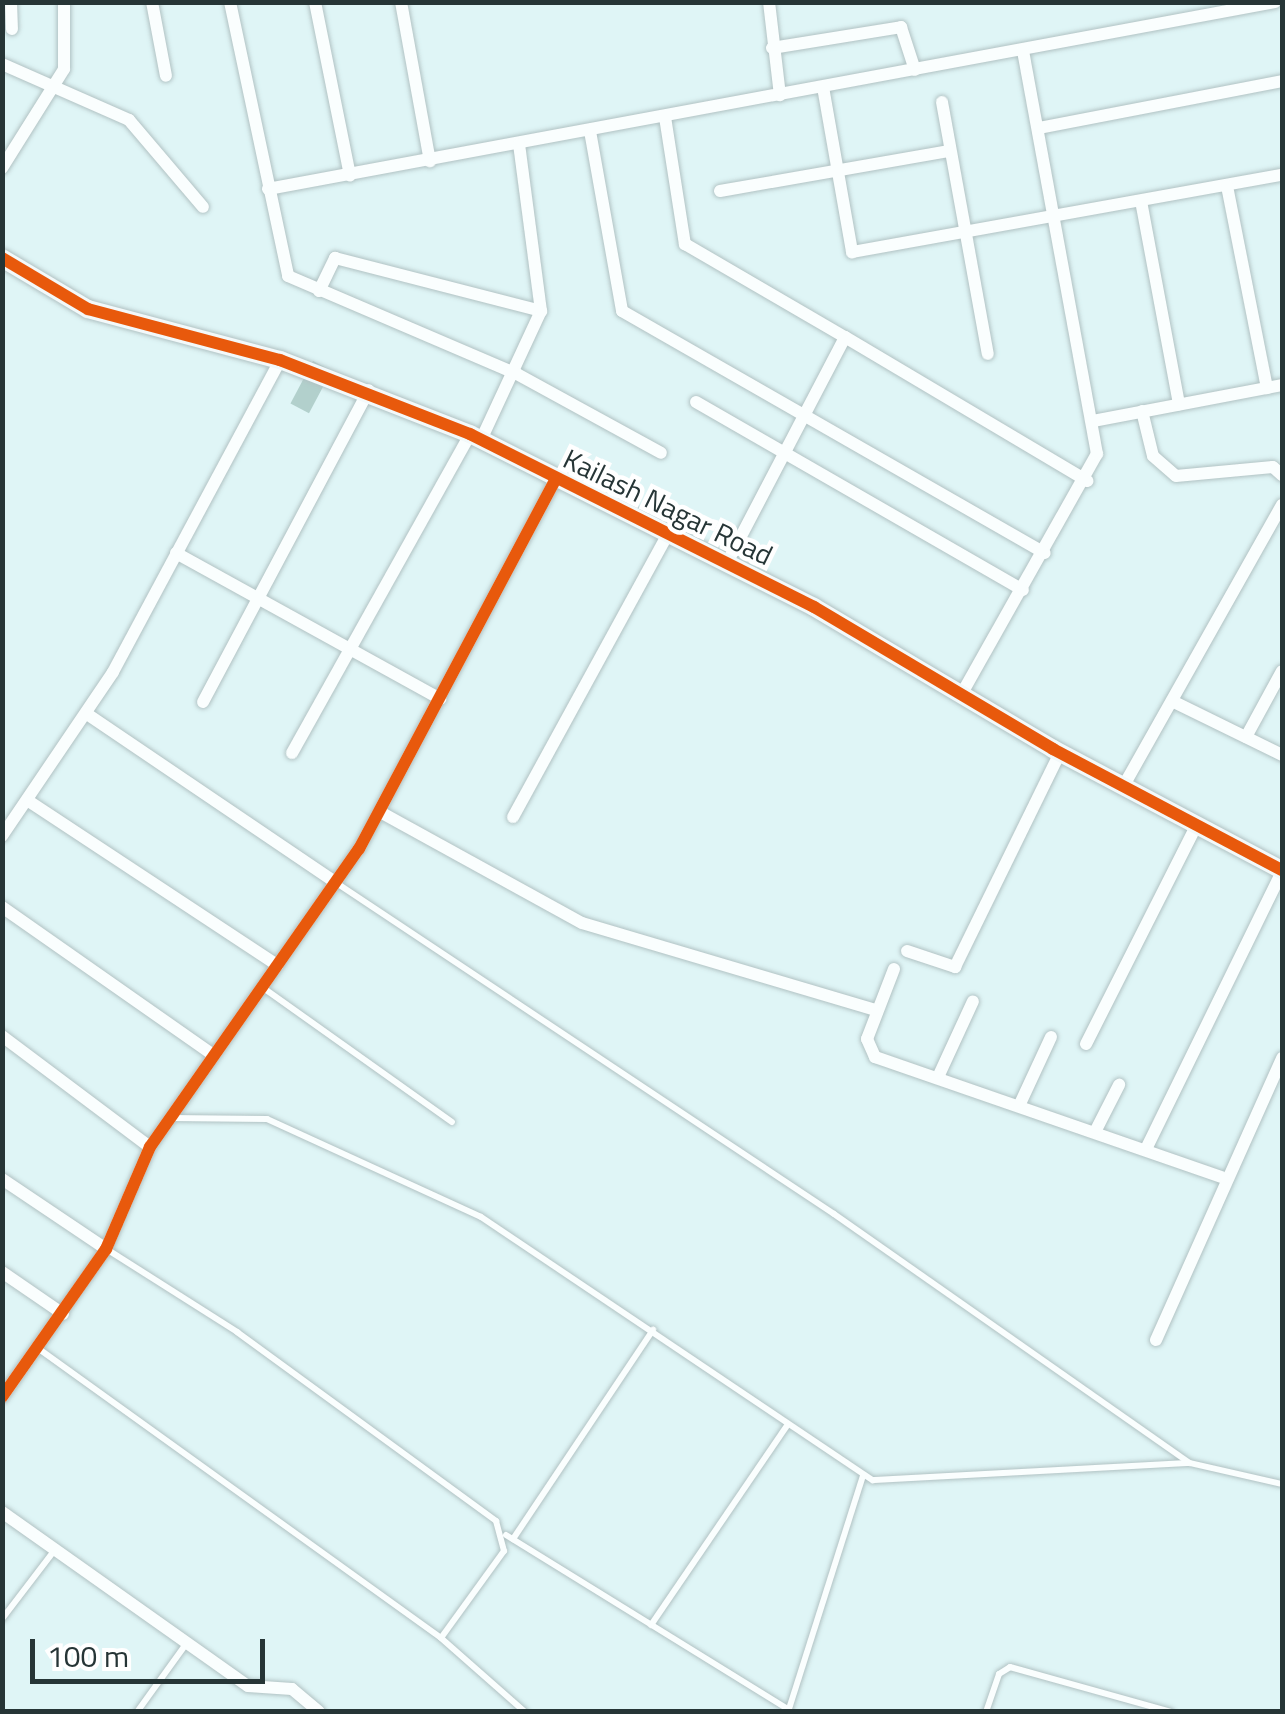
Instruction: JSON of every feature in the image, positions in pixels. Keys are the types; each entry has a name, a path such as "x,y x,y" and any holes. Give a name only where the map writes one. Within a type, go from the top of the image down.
{"street":[{"path":"11,2 12,29"},
{"path":"2,168 58,84 70,49 64,2"},
{"path":"152,2 166,76"},
{"path":"230,2 288,276 517,374 660,453"},
{"path":"315,2 350,175"},
{"path":"402,2 430,161"},
{"path":"769,2 780,95"},
{"path":"268,189 1275,2"},
{"path":"772,48 900,28 915,70"},
{"path":"961,695 1088,481 1097,454 1023,50"},
{"path":"2,64 58,84 150,137 203,207"},
{"path":"1040,128 1282,81"},
{"path":"823,87 852,252 964,235 1282,175"},
{"path":"942,102 988,354"},
{"path":"664,117 685,244 1088,481"},
{"path":"590,131 622,311 1044,554"},
{"path":"292,753 476,437 517,374 540,311 519,144"},
{"path":"720,192 950,151"},
{"path":"1227,186 1267,388"},
{"path":"1142,202 1179,404"},
{"name":"Kailash Nagar Road","path":"2,258 88,310 280,360 369,390 476,437 555,481 727,562 1060,753 1282,870"},
{"path":"318,291 335,258 540,311"},
{"path":"727,562 845,337"},
{"path":"2,836 87,714 280,360"},
{"path":"1093,420 1282,385"},
{"path":"203,702 262,601 369,390"},
{"path":"696,402 1023,590"},
{"path":"1142,411 1158,464 1176,476 1274,467 1282,475"},
{"path":"2,1397 9,1376 38,1349 106,1249 150,1147 380,812 555,481"},
{"path":"1124,788 1282,505"},
{"path":"514,817 668,534"},
{"path":"176,553 440,699"},
{"path":"1246,738 1282,671"},
{"path":"1172,701 1282,755"},
{"path":"87,714 335,882"},
{"path":"907,951 955,967 1060,753"},
{"path":"27,800 277,965"},
{"path":"380,812 582,923 876,1010"},
{"path":"1086,1044 1196,826"},
{"path":"1147,1148 1282,870"},
{"path":"2,907 212,1054"},
{"path":"894,969 876,1010 867,1050 1222,1178"},
{"path":"939,1075 972,1001"},
{"path":"2,1036 150,1147"},
{"path":"1019,1106 1050,1038"},
{"path":"1156,1340 1222,1178 1282,1058"},
{"path":"1096,1130 1118,1085"},
{"path":"2,1179 106,1249"},
{"path":"2,1272 63,1314"},
{"path":"2,1512 248,1686 292,1689 318,1712"}],"lane":[{"path":"335,882 834,1214 1190,1463"},
{"path":"261,986 452,1122"},
{"path":"169,1118 236,1115 288,1126 505,1231 862,1475 925,1483 1190,1463 1282,1484"},
{"path":"106,1249 237,1332 509,1537 788,1711 862,1475"},
{"path":"440,1638 504,1551 509,1537 653,1330"},
{"path":"38,1349 440,1638 524,1712"},
{"path":"651,1625 788,1424"},
{"path":"2,1619 54,1551"},
{"path":"137,1712 186,1644"},
{"path":"986,1712 999,1674 1010,1667 1170,1712"}],"building":[{"path":"313,361 332,371 309,413 290,403"}],"cycle path":[{"path":"2,258 88,309 280,360 470,434 814,607 1053,749 1282,870"},
{"path":"2,1397 106,1249 150,1147 359,849 555,481"}]}
